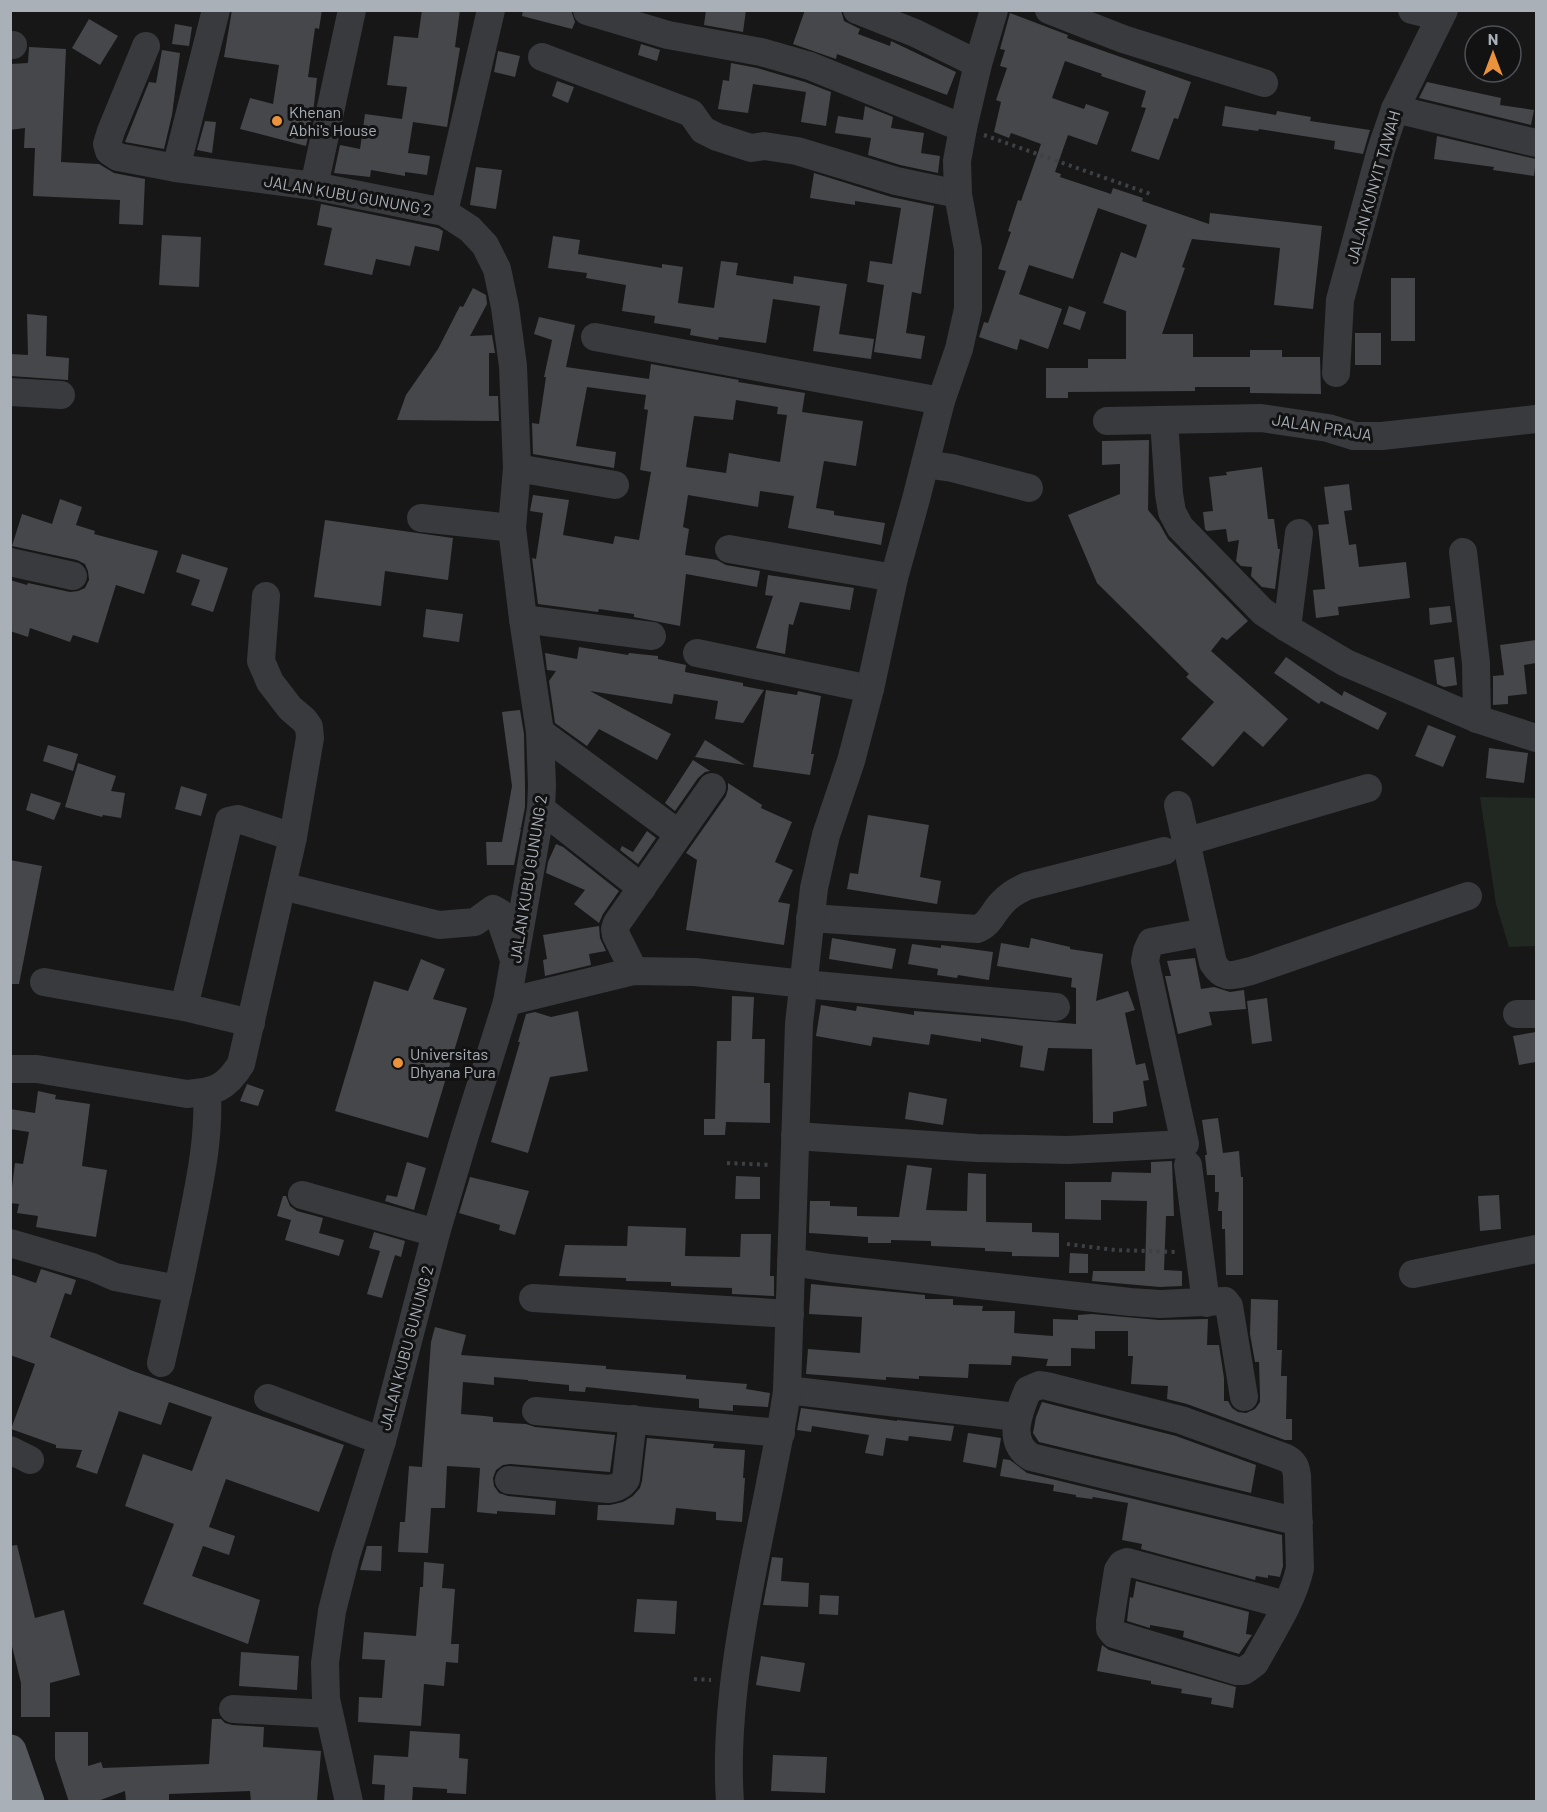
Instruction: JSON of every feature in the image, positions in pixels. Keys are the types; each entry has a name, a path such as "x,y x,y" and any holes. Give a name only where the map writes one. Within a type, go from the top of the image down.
{"main road":[{"path":"10,1751 28,1802"}],"street":[{"path":"176,168 216,10"},
{"path":"314,186 352,10"},
{"path":"444,212 491,10"},
{"path":"857,10 915,33 978,64"},
{"path":"730,1802 730,1731 735,1682 754,1562 781,1433 787,1390 799,1024 814,888 826,836 851,761 870,689 894,578 941,401 959,349 968,309 968,249 958,194 957,168 963,128 994,10"},
{"path":"1049,10 1123,39 1264,83"},
{"path":"1412,10 1442,14"},
{"path":"587,11 668,35 761,52 810,66 963,128"},
{"name":"JALAN KUNYIT TAWAH","path":"1336,373 1340,300 1381,150 1395,109 1442,14"},
{"name":"JALAN KUBU GUNUNG 2","path":"146,46 111,131 107,144 109,151 118,157 176,168 314,186 444,212 470,230 485,244 497,269 513,366 517,468 512,528 540,732 541,809 507,1002 436,1233 382,1442 346,1556 332,1611 325,1663 326,1699 349,1802"},
{"path":"542,57 691,113 703,130 717,137 751,148 764,146 797,151 896,181 958,194"},
{"path":"1395,109 1536,143"},
{"path":"595,338 941,401"},
{"path":"10,392 61,395"},
{"name":"JALAN PRAJA","path":"1107,421 1262,418 1328,428 1354,436 1382,436 1536,419"},
{"path":"1164,420 1170,503 1180,528 1263,612 1347,663 1477,719 1536,738"},
{"path":"925,464 952,468 1029,488"},
{"path":"517,468 615,485"},
{"path":"421,518 512,528"},
{"path":"1287,628 1299,533"},
{"path":"729,549 894,578"},
{"path":"1462,552 1476,663 1477,719"},
{"path":"10,562 73,576"},
{"path":"10,1069 37,1069 187,1094 207,1093 221,1087 241,1064 293,837 310,738 309,728 304,720 290,708 270,682 261,661 266,596"},
{"path":"523,619 652,636"},
{"path":"697,653 870,689"},
{"path":"540,732 678,834"},
{"path":"634,971 615,929 678,834 712,788"},
{"path":"810,918 977,929 985,927 1001,903 1012,893 1027,886 1174,846 1368,788"},
{"path":"1178,805 1174,846 1205,932 1213,963 1218,972 1228,976 1251,971 1468,896"},
{"path":"541,809 642,888"},
{"path":"184,1007 229,821 238,819 293,837"},
{"path":"282,886 439,925 476,922 493,909 500,913 515,962"},
{"path":"795,1136 976,1148 1068,1150 1185,1144 1145,961 1151,942 1205,932"},
{"path":"507,1002 634,971 695,972 1056,1007"},
{"path":"44,982 184,1007 251,1023"},
{"path":"161,1363 205,1154 208,1122 207,1093"},
{"path":"1188,1165 1206,1303"},
{"path":"302,1195 436,1233"},
{"path":"10,1243 115,1276 178,1289"},
{"path":"1413,1274 1536,1249"},
{"path":"791,1262 1130,1302 1160,1304 1225,1301 1229,1306 1244,1397"},
{"path":"533,1298 790,1314"},
{"path":"1286,1605 1127,1562 1122,1564 1118,1570 1110,1629 1114,1634 1237,1671 1244,1671 1255,1663 1286,1605 1297,1582 1300,1568 1299,1522 1296,1468 1292,1461 1270,1451 1181,1420 1047,1386 1040,1385 1028,1390 1017,1417 1018,1441 1022,1451 1031,1457 1299,1522"},
{"path":"787,1390 1017,1417"},
{"path":"268,1398 382,1442"},
{"path":"536,1411 781,1433"},
{"path":"509,1480 608,1489 617,1487 626,1479 633,1419"},
{"path":"233,1709 329,1714"}],"path":[{"path":"999,140 1153,195"},
{"path":"727,1163 795,1165"},
{"path":"1067,1244 1115,1250 1200,1252"}],"shaded area":[{"path":"1480,797 1536,798 1536,946 1509,947 1496,904"}],"building":[{"path":"232,10 322,10 319,29 315,28 308,77 317,78 306,146 240,129 250,98 273,104 279,65 224,57"},
{"path":"422,10 460,10 455,47 460,48 447,127 413,122 408,153 430,156 427,175 405,172 405,176 371,170 370,177 334,173 340,145 360,149 365,114 402,119 407,87 387,85 394,36 418,38"},
{"path":"523,10 571,10 575,22 572,29 522,16"},
{"path":"706,10 746,10 743,32 704,25"},
{"path":"805,10 841,10 844,21 860,29 858,34 890,46 891,41 956,72 947,95 837,54 836,59 793,44"},
{"path":"1010,13 1068,35 1067,38 1191,82 1178,119 1174,118 1159,160 1131,151 1146,108 1141,107 1146,91 1065,61 1052,98 1084,109 1086,104 1109,112 1097,145 1068,135 1055,172 1061,174 1060,177 1111,194 1113,188 1143,198 1142,201 1209,224 1210,213 1322,226 1313,309 1274,305 1280,248 1192,239 1182,267 1185,268 1162,334 1193,334 1193,357 1250,357 1250,350 1282,350 1282,357 1320,357 1321,394 1250,393 1250,387 1195,387 1195,391 1068,392 1068,398 1046,398 1046,368 1088,368 1088,359 1126,359 1126,311 1103,303 1121,252 1136,258 1147,225 1098,208 1073,279 1029,265 1019,294 1062,309 1048,349 1020,339 1017,350 979,337 984,322 988,323 1006,271 998,269 1011,232 1008,231 1041,144 1011,133 1009,138 994,132 1001,102 996,100 1007,68 1000,66 1005,50 1000,49"},
{"path":"89,19 118,36 100,65 72,48"},
{"path":"175,24 192,27 189,46 172,44"},
{"path":"641,44 660,50 657,61 638,55"},
{"path":"29,47 66,49 61,162 99,164 114,173 145,179 143,225 119,224 120,200 33,196 35,148 24,148 25,128 10,130 10,64 28,63"},
{"path":"162,50 180,53 172,115 164,149 125,142 149,82 156,83"},
{"path":"498,51 520,56 515,77 494,72"},
{"path":"731,63 757,68 831,92 826,126 801,122 806,92 753,84 748,113 718,109 723,80 729,81"},
{"path":"557,81 574,87 568,103 552,96"},
{"path":"1427,82 1501,98 1500,105 1534,110 1531,125 1419,98"},
{"path":"865,106 893,117 891,128 924,133 921,153 940,156 938,173 868,155 871,138 835,133 838,116 863,120"},
{"path":"1225,106 1276,115 1277,111 1311,117 1310,121 1370,130 1363,154 1334,149 1335,141 1259,129 1258,131 1222,126"},
{"path":"205,121 216,122 212,153 197,150"},
{"path":"1437,136 1536,159 1534,176 1493,170 1494,167 1434,159"},
{"path":"476,167 502,170 496,209 470,205"},
{"path":"814,173 891,197 934,206 921,294 912,292 906,333 925,336 921,359 874,352 884,285 867,282 870,261 892,264 901,208 855,201 855,205 810,198"},
{"path":"321,204 438,228 443,231 439,251 415,246 410,266 376,259 372,275 324,265 332,228 317,225"},
{"path":"162,235 201,237 199,287 159,285"},
{"path":"553,236 580,240 578,254 662,268 662,264 683,267 678,303 714,308 721,261 738,263 736,275 793,284 794,276 847,284 839,334 874,339 871,359 813,351 820,306 773,299 766,343 719,337 718,340 690,335 691,329 654,323 655,316 622,311 626,285 586,278 587,273 548,268"},
{"path":"1391,278 1415,278 1415,341 1391,341"},
{"path":"473,288 486,295 487,304 470,336 492,335 495,353 489,353 489,396 498,396 499,421 397,420 406,395 438,349 460,306 463,307"},
{"path":"1069,306 1086,312 1080,330 1063,324"},
{"path":"27,314 47,316 46,356 69,358 68,380 10,376 10,354 28,355"},
{"path":"539,317 575,325 566,367 649,379 651,364 739,380 738,382 805,393 802,412 863,421 856,466 824,461 816,508 834,511 834,515 885,523 881,545 788,528 794,496 760,491 758,507 688,495 683,527 689,529 685,555 760,571 757,587 686,574 680,626 634,617 634,614 538,604 532,558 536,559 543,513 530,511 533,495 569,500 563,535 613,544 615,536 639,540 651,472 640,470 648,410 644,409 646,395 587,387 576,446 616,452 614,468 533,454 532,423 539,424 546,377 544,377 552,340 534,334","holes":["736,400 778,407 777,414 787,415 780,462 729,453 726,473 686,467 694,416 733,420"]},
{"path":"1355,333 1381,333 1381,365 1355,365"},
{"path":"1149,440 1148,510 1168,539 1248,621 1227,640 1222,637 1211,651 1288,719 1263,747 1244,731 1213,767 1181,739 1214,702 1186,677 1189,674 1097,583 1068,515 1120,494 1120,464 1102,465 1102,441"},
{"path":"1262,467 1268,519 1274,519 1278,549 1280,549 1275,589 1262,587 1251,576 1252,567 1241,566 1236,561 1239,540 1228,542 1226,529 1207,531 1205,529 1203,512 1213,511 1209,477"},
{"path":"1349,484 1352,510 1344,511 1349,545 1356,544 1359,567 1406,562 1410,598 1338,607 1339,615 1316,618 1313,590 1325,589 1318,525 1329,524 1324,487"},
{"path":"60,499 82,507 76,525 95,531 94,534 158,551 144,594 116,585 98,643 73,635 70,642 30,628 28,637 10,631 10,580 70,592 85,588 89,580 85,564 77,560 12,546 22,514 52,524"},
{"path":"325,520 453,538 448,580 385,571 381,606 314,597"},
{"path":"182,554 228,568 213,612 191,605 200,580 176,572"},
{"path":"768,575 854,588 850,610 800,602 793,625 789,624 785,654 756,648 773,596 765,595"},
{"path":"1450,606 1452,622 1430,625 1429,608"},
{"path":"426,609 463,614 459,642 423,637"},
{"path":"1536,640 1536,663 1524,665 1527,694 1508,696 1508,704 1493,705 1493,676 1504,675 1500,645"},
{"path":"579,647 628,655 629,653 658,656 658,659 686,665 685,672 743,683 743,686 764,690 743,723 715,719 718,701 674,694 672,704 590,691 671,734 657,760 599,729 587,746 555,723 549,681 556,671 547,670 545,653 577,659"},
{"path":"1286,657 1342,696 1344,691 1387,713 1378,730 1321,701 1319,704 1274,673"},
{"path":"1454,657 1457,685 1444,687 1437,684 1434,660"},
{"path":"766,690 797,695 798,691 821,696 811,754 814,754 810,775 753,767"},
{"path":"520,710 524,734 525,807 521,828 519,828 521,829 514,865 487,865 486,842 502,842 512,786 502,712"},
{"path":"1428,725 1456,736 1443,767 1415,756"},
{"path":"705,740 745,765 695,757"},
{"path":"48,745 78,754 73,771 43,761"},
{"path":"1489,748 1528,753 1524,783 1486,778"},
{"path":"693,760 710,771 698,778 675,811 665,803"},
{"path":"78,763 116,776 111,791 125,793 121,818 103,815 102,817 65,807"},
{"path":"728,783 762,805 761,808 792,822 775,862 793,870 778,902 790,904 784,945 686,930 697,860 686,853 726,796"},
{"path":"181,786 207,794 201,816 175,809"},
{"path":"31,793 61,803 54,820 26,810"},
{"path":"868,815 929,825 920,877 941,881 937,904 847,889 850,873 858,874"},
{"path":"647,831 656,838 638,864 620,850 622,846 633,852"},
{"path":"556,844 619,891 599,923 574,904 585,890 546,873"},
{"path":"10,860 42,866 19,984 10,984"},
{"path":"599,926 600,938 606,951 589,954 591,965 545,976 543,960 547,959 543,935"},
{"path":"832,938 896,949 892,969 829,959"},
{"path":"1031,938 1070,947 1070,949 1103,954 1096,1001 1128,991 1135,1010 1125,1013 1136,1065 1145,1063 1149,1080 1143,1081 1147,1106 1113,1112 1113,1123 1093,1123 1092,1049 1048,1048 1044,1071 1020,1067 1023,1046 981,1038 981,1042 931,1034 929,1045 873,1037 871,1046 816,1036 821,1005 856,1011 857,1006 914,1015 914,1011 1076,1024 1076,988 1071,987 1072,978 997,966 1001,943 1029,948"},
{"path":"912,944 941,948 941,945 993,952 989,980 958,975 957,978 937,975 938,969 908,964"},
{"path":"1195,958 1201,989 1214,987 1230,992 1244,990 1246,1009 1209,1012 1212,1025 1178,1034 1165,976 1171,976 1167,961"},
{"path":"421,959 445,969 433,999 467,1008 428,1138 335,1111 374,981 408,991"},
{"path":"732,996 754,997 752,1039 765,1039 764,1083 770,1083 770,1123 726,1122 725,1135 704,1135 704,1119 715,1119 717,1041 731,1041"},
{"path":"1267,998 1272,1041 1252,1044 1247,1001"},
{"path":"578,1011 588,1071 550,1077 528,1153 491,1142 526,1014 535,1012 551,1017"},
{"path":"1536,1032 1536,1062 1519,1065 1513,1036"},
{"path":"247,1084 264,1090 258,1106 240,1101"},
{"path":"38,1091 56,1095 55,1099 90,1104 82,1166 107,1170 96,1237 36,1227 38,1216 17,1213 19,1204 10,1203 15,1163 23,1164 29,1132 10,1129 10,1109 35,1113"},
{"path":"909,1092 947,1099 943,1125 905,1119"},
{"path":"1218,1118 1223,1153 1239,1151 1241,1177 1243,1177 1243,1275 1226,1275 1225,1229 1222,1229 1222,1211 1218,1211 1219,1192 1215,1192 1215,1175 1207,1175 1205,1155 1207,1155 1202,1120"},
{"path":"1172,1161 1174,1216 1166,1216 1164,1270 1182,1271 1182,1286 1160,1287 1092,1281 1093,1271 1145,1271 1147,1201 1101,1200 1101,1220 1065,1219 1065,1182 1111,1182 1112,1172 1151,1173 1151,1162"},
{"path":"407,1162 426,1168 414,1210 385,1201 387,1195 397,1197"},
{"path":"907,1165 932,1168 926,1210 967,1211 968,1173 986,1174 986,1222 1032,1223 1032,1232 1059,1233 1059,1257 1012,1256 1012,1252 985,1251 985,1248 931,1246 931,1241 891,1240 891,1243 868,1243 868,1237 809,1233 810,1201 830,1201 830,1206 857,1207 857,1216 899,1217"},
{"path":"736,1176 760,1177 760,1199 735,1199"},
{"path":"470,1177 529,1191 515,1235 499,1230 500,1225 459,1213"},
{"path":"1499,1195 1501,1229 1480,1231 1478,1196"},
{"path":"283,1196 286,1196 290,1206 297,1211 323,1218 319,1233 344,1240 339,1256 285,1240 291,1220 277,1216"},
{"path":"628,1226 686,1228 685,1256 740,1257 741,1234 771,1234 770,1276 774,1276 774,1296 732,1294 732,1288 671,1286 671,1282 559,1276 565,1245 627,1246"},
{"path":"374,1232 405,1241 401,1257 395,1255 382,1298 367,1294 380,1251 369,1248"},
{"path":"1070,1253 1088,1254 1088,1273 1069,1273"},
{"path":"41,1269 76,1280 71,1295 65,1293 50,1337 133,1371 344,1445 319,1512 226,1479 209,1527 235,1536 229,1555 203,1546 192,1576 260,1600 248,1644 143,1604 174,1524 125,1506 143,1454 192,1471 212,1417 169,1402 161,1425 119,1411 97,1474 76,1467 82,1450 56,1448 56,1445 11,1429 35,1364 10,1355 10,1274 36,1283"},
{"path":"811,1284 925,1295 925,1299 953,1299 953,1305 983,1306 982,1311 1015,1311 1014,1333 1053,1336 1053,1319 1078,1320 1078,1315 1092,1314 1159,1320 1208,1319 1207,1345 1219,1345 1224,1378 1224,1401 1228,1401 1238,1412 1246,1413 1255,1409 1260,1402 1259,1362 1255,1362 1250,1334 1251,1299 1278,1300 1277,1350 1282,1350 1281,1376 1287,1376 1286,1419 1292,1419 1292,1440 1285,1440 1187,1404 1167,1399 1168,1386 1131,1384 1133,1356 1128,1356 1128,1331 1095,1331 1095,1349 1071,1348 1071,1366 1046,1366 1048,1359 1012,1356 1011,1365 969,1364 968,1378 919,1376 919,1379 886,1377 886,1380 806,1374 808,1349 860,1353 862,1317 809,1314"},
{"path":"435,1327 466,1335 461,1355 606,1366 606,1369 686,1375 686,1379 747,1384 746,1389 770,1393 768,1407 733,1405 733,1411 699,1408 699,1399 586,1387 585,1392 569,1391 569,1385 494,1377 494,1385 463,1382 461,1414 493,1417 493,1422 615,1435 610,1472 503,1465 496,1470 493,1478 494,1486 499,1493 556,1501 555,1515 497,1511 497,1514 477,1512 480,1468 447,1466 445,1508 431,1508 428,1553 398,1552 400,1522 405,1522 409,1466 422,1467 431,1342"},
{"path":"1042,1402 1176,1436 1256,1465 1251,1493 1039,1442 1033,1433"},
{"path":"801,1408 954,1426 951,1441 909,1436 908,1441 886,1438 883,1456 865,1453 869,1435 812,1426 811,1432 797,1430"},
{"path":"968,1433 1001,1438 996,1468 963,1462"},
{"path":"647,1438 714,1444 713,1448 745,1450 742,1522 716,1520 716,1512 676,1508 674,1525 597,1520 598,1505 623,1502 640,1488"},
{"path":"1003,1459 1010,1460 1027,1473 1282,1535 1283,1566 1280,1577 1256,1576 1255,1580 1141,1549 1142,1544 1122,1540 1128,1503 1093,1497 1092,1499 1076,1497 1076,1495 1053,1491 1054,1485 1000,1476"},
{"path":"17,1545 35,1618 64,1610 80,1675 50,1683 50,1717 21,1717 21,1683 10,1638 10,1546"},
{"path":"367,1546 382,1546 381,1571 360,1570"},
{"path":"772,1557 783,1558 781,1581 809,1583 808,1607 763,1605"},
{"path":"424,1562 444,1564 442,1588 455,1589 451,1644 459,1644 458,1663 446,1662 444,1686 424,1684 421,1726 358,1722 359,1697 382,1698 385,1660 362,1659 364,1632 416,1636"},
{"path":"1136,1581 1249,1612 1246,1634 1252,1635 1239,1654 1183,1637 1184,1631 1150,1625 1150,1628 1127,1621 1130,1597 1133,1598"},
{"path":"820,1595 839,1596 838,1615 819,1614"},
{"path":"637,1599 677,1601 675,1634 634,1632"},
{"path":"1102,1645 1109,1650 1236,1687 1233,1708 1211,1704 1212,1698 1181,1693 1182,1689 1097,1671"},
{"path":"241,1652 299,1656 297,1690 239,1686"},
{"path":"761,1656 805,1663 800,1692 756,1685"},
{"path":"212,1719 221,1719 232,1725 264,1727 263,1747 321,1751 317,1802 251,1802 250,1791 169,1794 169,1802 126,1802 125,1791 95,1802 69,1802 55,1759 55,1732 88,1732 88,1766 101,1762 103,1768 209,1764"},
{"path":"410,1731 460,1734 459,1758 468,1759 466,1794 447,1793 447,1789 413,1787 412,1802 384,1802 385,1785 372,1784 374,1755 408,1757"},
{"path":"773,1755 827,1757 825,1793 771,1791"}],"place":[{"name":"Khenan Abhi's House","path":"277,121"},
{"name":"Universitas Dhyana Pura","path":"398,1063"}]}
